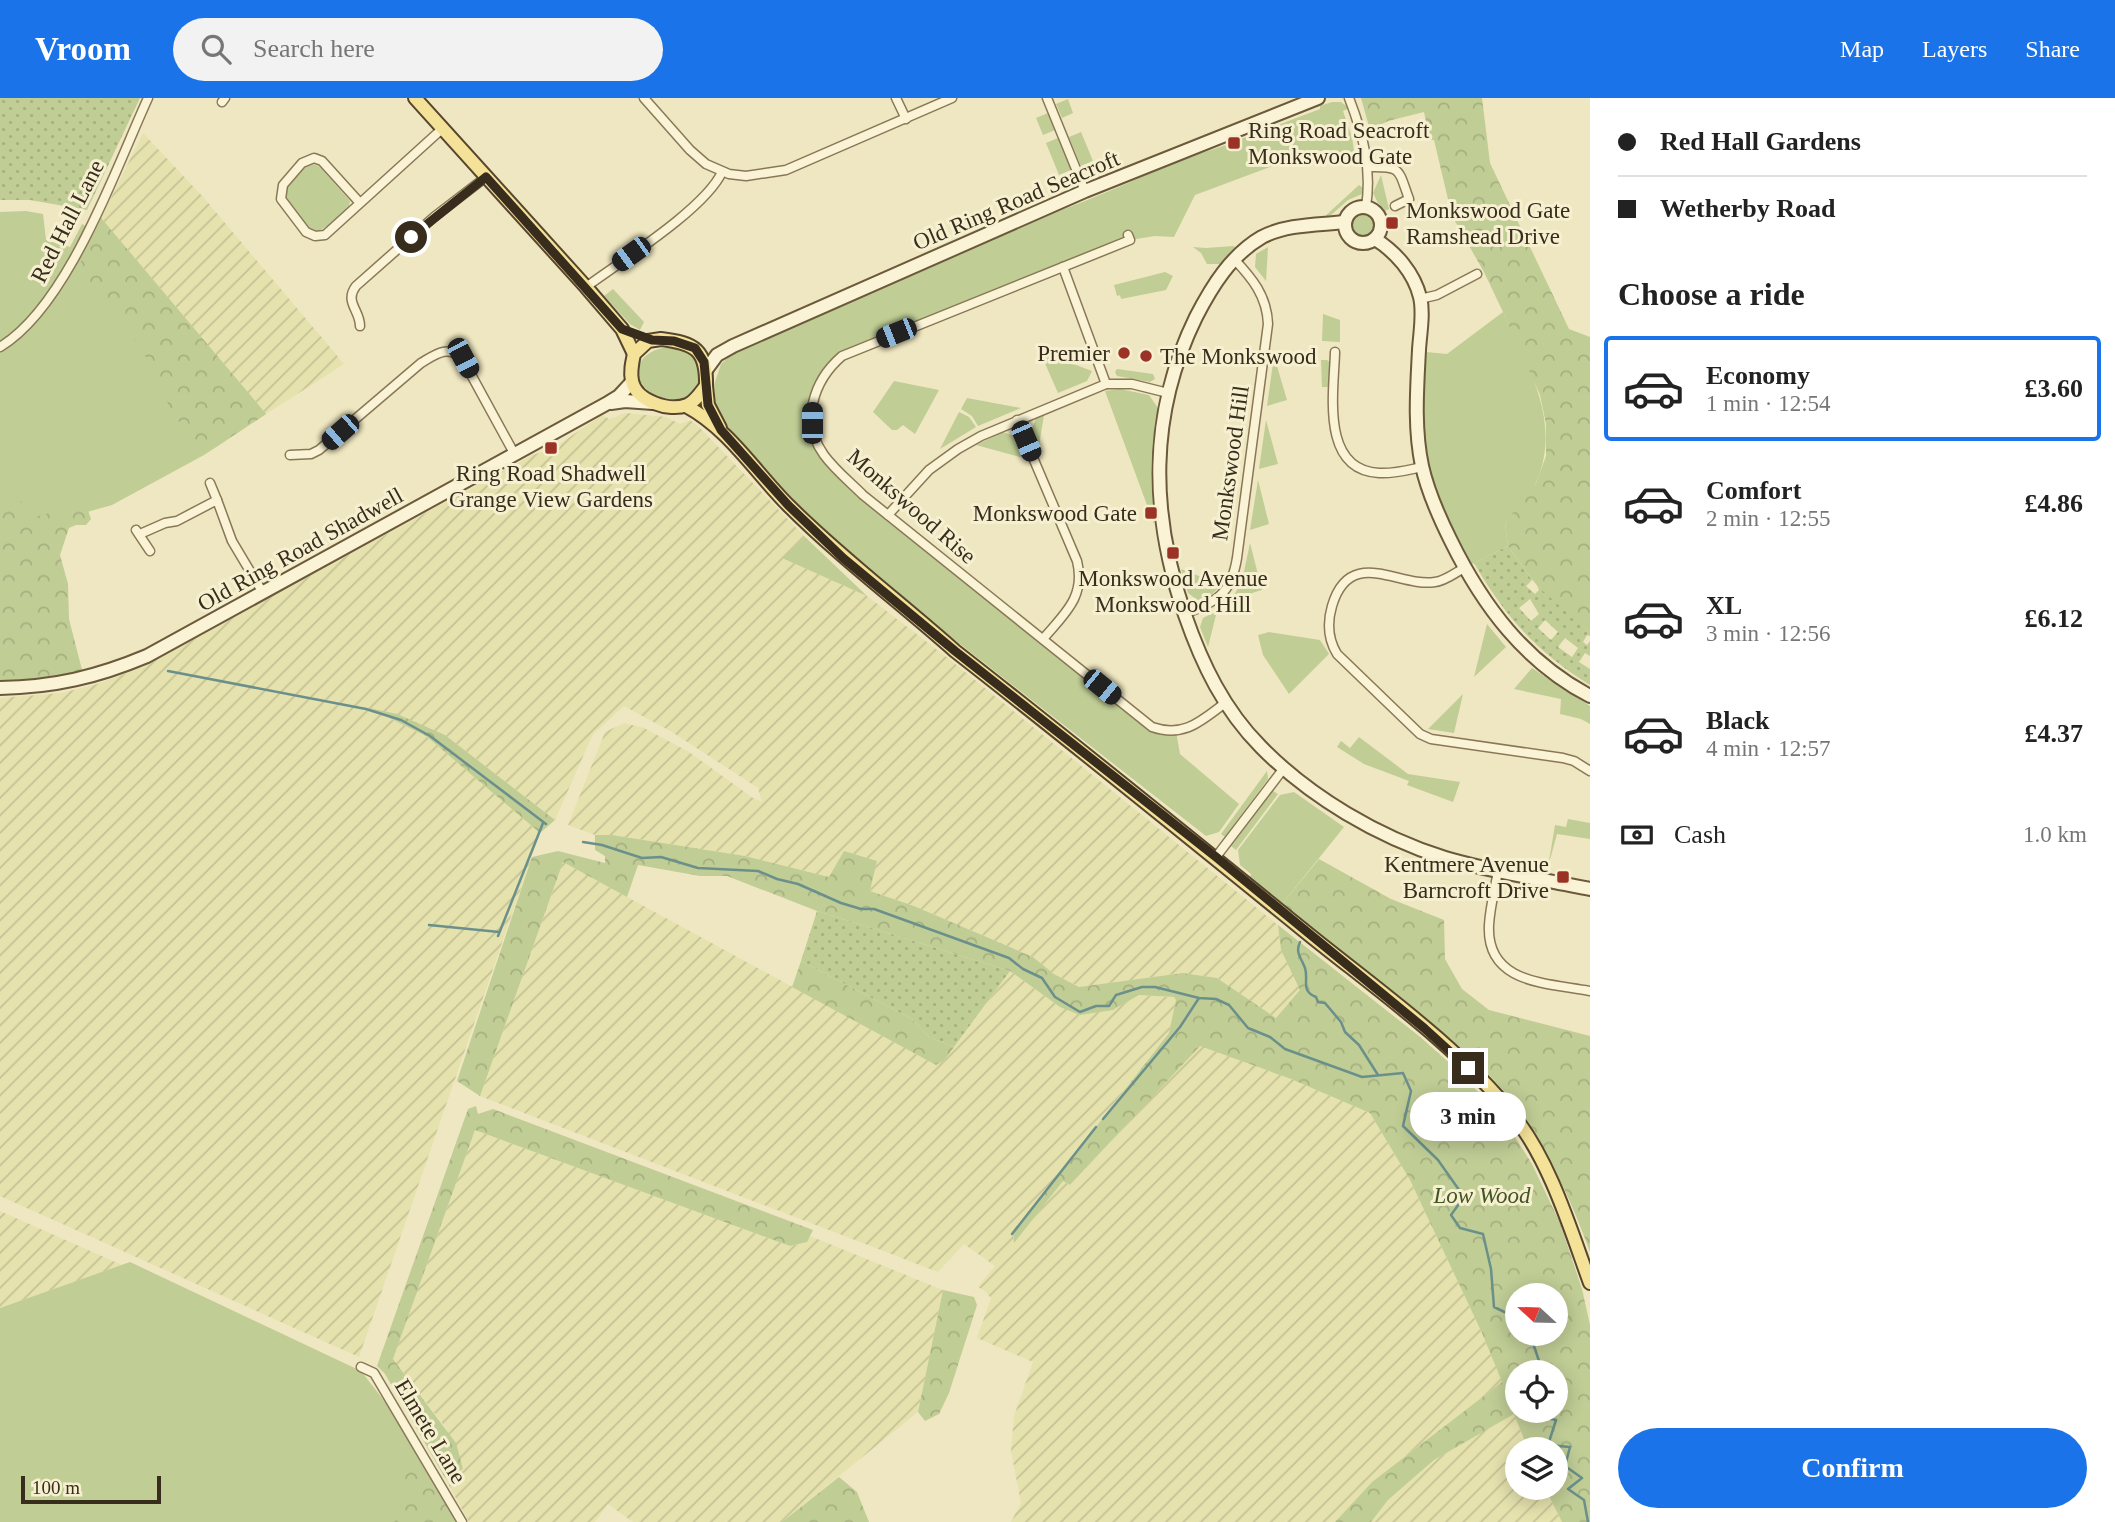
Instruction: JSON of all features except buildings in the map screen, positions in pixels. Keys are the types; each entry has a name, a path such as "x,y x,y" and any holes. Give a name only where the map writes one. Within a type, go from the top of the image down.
{"main road":[{"path":"415,98 622,329 634,354 632,382 641,396 653,403 671,407 686,406 696,399 706,386"},
{"path":"622,329 652,340 674,341 695,348 701,354 706,370 708,405 721,430"},
{"path":"634,354 652,340"},
{"path":"686,406 721,430 788,505 843,558 955,651 1216,857 1424,1028 1468,1068 1514,1116 1540,1158 1567,1218 1590,1283"}],"street":[{"name":"Red Hall Lane","path":"0,347 14,339 34,317 64,276 148,98"},
{"path":"644,98 706,164 722,172 746,176 786,170 952,98"},
{"path":"895,98 906,119"},
{"path":"1047,98 1085,191"},
{"name":"Old Ring Road Seacroft","path":"706,370 717,355 733,346 1085,191 1318,98"},
{"path":"1349,98 1363,133 1368,167 1366,207"},
{"path":"360,203 322,161 314,158 302,163 283,185 280,194 282,204 306,232 315,236 325,235 443,128"},
{"path":"1368,167 1393,167 1399,172 1409,199 1395,206"},
{"path":"586,287 696,205 722,172"},
{"path":"360,326 360,320 350,301 350,295 356,286 434,217 486,177"},
{"path":"1366,207 1375,211 1381,219 1381,230 1375,239 1365,244 1355,242 1347,234 1345,222 1351,211 1366,207"},
{"path":"1345,222 1290,228 1254,242 1234,259 1207,295 1178,359 1168,393 1159,464 1160,509 1166,553 1184,614 1201,659 1225,703 1261,747 1310,789 1390,836 1443,857 1590,889"},
{"name":"Monkswood Rise","path":"1128,235 1130,240 842,356 825,372 816,388 812,405 814,438 833,465 888,515 1152,727 1164,731 1188,728 1225,703"},
{"path":"1375,239 1405,265 1420,299 1418,433 1422,467 1437,512 1464,568 1490,608 1525,650 1590,696"},
{"name":"Monkswood Hill","path":"1184,614 1215,601 1224,593 1234,575 1239,545 1268,310 1258,288 1234,259"},
{"path":"1063,267 1106,384"},
{"path":"1420,299 1437,295 1477,274"},
{"name":"Old Ring Road Seacroft","path":"695,348 733,346"},
{"path":"290,455 311,454 319,450 421,363 436,353 450,351 463,358 514,455"},
{"path":"1335,352 1334,427 1338,443 1345,455 1355,465 1374,473 1422,467"},
{"name":"Old Ring Road Shadwell","path":"0,688 54,685 122,666 147,656 606,404 619,396 632,382"},
{"path":"888,515 916,482 942,459 974,439 1017,420 1106,384 1132,384 1168,393"},
{"name":"Old Ring Road Shadwell","path":"606,404 625,401 653,403"},
{"path":"1017,420 1077,561 1081,577 1079,591 1072,603 1043,639"},
{"path":"210,483 232,541 262,593"},
{"path":"150,551 138,532 177,521 217,500"},
{"path":"1464,568 1435,582 1373,572 1359,574 1350,580 1338,590 1331,607 1329,640 1337,654 1420,734 1431,739 1563,758 1590,771"},
{"path":"1216,857 1284,768"},
{"path":"1498,871 1489,924 1492,949 1504,968 1522,978 1590,991"},
{"name":"Elmete Lane","path":"361,1367 374,1373 462,1522"}],"shaded area":[{"path":"143,133 204,198 344,364 266,414 101,218"},
{"path":"626,413 666,417 680,424 690,420 697,425 805,537 783,558 867,596 1278,925 1281,950 1301,990 1276,1018 1217,978 1183,973 1079,987 1054,974 1033,957 914,906 870,891 877,861 829,877 745,856 612,835 595,835 568,825 605,732 624,723 644,728 689,752 762,802 758,788 672,732 624,706 593,734 555,820 445,735 373,710 426,736 540,833 359,1357 0,1196 0,698 61,693 94,685 143,667 532,455 552,449 602,415 609,419"},
{"path":"563,862 936,1065 944,1061 1010,971 1060,1007 1113,1010 1139,995 1174,997 1177,999 1169,1033 1013,1232 1014,1242 1063,1181 1070,1185 1200,1045 1296,1081 1370,1113 1410,1180 1482,1333 1502,1382 1372,1482 1335,1522 1011,1522 1021,1503 1011,1451 1014,1416 1033,1362 977,1338 991,1298 978,1287 995,1266 964,1244 938,1272 480,1096"},
{"path":"475,1130 790,1246 807,1242 810,1236 943,1290 918,1412 782,1522 633,1522 608,1504 595,1522 469,1522 445,1478 463,1469 446,1428 393,1359"},
{"path":"0,1211 122,1265 0,1308"},
{"path":"1505,1418 1505,1423 1518,1423 1523,1437 1505,1437 1505,1500 1551,1500 1562,1522 1371,1522 1388,1500 1434,1460"}],"green space":[{"path":"0,98 140,98 87,210 30,200 0,200"},
{"path":"1361,98 1482,98 1490,163 1569,329 1590,337 1590,632 1546,596 1508,546 1505,523 1536,483 1546,456 1546,424 1540,395 1503,312 1452,216 1434,140 1430,140 1424,112 1388,121 1370,130"},
{"path":"1068,99 1073,113 1062,118 1056,104"},
{"path":"1332,102 1341,102 1349,108 1343,111 1352,137 1356,164 1315,150 1195,195 1174,237 1155,236 1130,240 842,356 816,388 815,438 833,465 1141,719 1176,731 1180,754 1239,804 1219,832 1206,836 849,555 815,523 724,426 715,406 714,385 721,364 732,354 1036,219 1202,153 1226,145 1228,149 1239,145 1238,140"},
{"path":"1048,113 1055,130 1043,135 1036,118"},
{"path":"1081,132 1093,161 1081,166 1069,137"},
{"path":"1058,138 1071,170 1059,175 1046,143"},
{"path":"310,163 320,167 350,201 349,206 328,225 316,230 303,223 285,201 292,179"},
{"path":"1381,175 1389,209 1385,211 1373,193"},
{"path":"1359,185 1363,188 1362,194 1348,200 1322,219"},
{"path":"26,211 43,214 46,240 70,247 82,224 95,231 101,218 266,414 204,455 112,505 62,519 42,544 82,670 49,679 0,683 0,212"},
{"path":"1363,213 1372,216 1375,225 1372,234 1363,237 1354,234 1351,225 1354,216"},
{"path":"101,218 266,414 213,449 189,436 169,407 161,383 137,342 101,305 82,274 81,261"},
{"path":"1193,247 1206,248 1235,247 1220,264 1207,264 1201,253"},
{"path":"1268,247 1266,281 1255,267 1256,254"},
{"path":"1165,272 1173,276 1166,290 1121,299 1120,295 1117,296 1114,285"},
{"path":"613,289 644,322 640,330 630,324 604,296"},
{"path":"1503,312 1531,373 1544,415 1544,458 1534,486 1505,523 1508,546 1470,565 1442,510 1427,466 1421,405 1423,359 1426,352 1447,354"},
{"path":"1323,314 1340,320 1340,342 1322,341"},
{"path":"1052,347 1059,362 1092,371 1087,381 1058,393 1040,352"},
{"path":"662,348 686,351 698,363 701,375 698,388 685,398 658,396 642,384 639,367 643,359"},
{"path":"1274,356 1287,400 1267,406"},
{"path":"1321,360 1331,363 1330,387 1322,387"},
{"path":"1117,369 1153,374 1155,379 1150,382 1117,376"},
{"path":"894,381 939,390 915,434 903,425 892,430 873,412"},
{"path":"1120,389 1149,395 1158,408 1152,463 1154,524 1105,391"},
{"path":"967,398 1021,408 978,426 972,416 961,409"},
{"path":"959,412 969,417 976,427 940,449"},
{"path":"1044,415 1038,451 1031,432 1036,418"},
{"path":"1266,420 1278,464 1259,469"},
{"path":"1003,432 1019,438 1027,459 976,445"},
{"path":"1258,480 1269,524 1250,530"},
{"path":"0,493 31,506 36,516 66,505 79,504 87,507 91,519 86,525 69,528 60,555 68,584 69,619 82,670 49,679 0,683"},
{"path":"805,537 867,596 782,558"},
{"path":"1250,543 1262,590 1232,599 1242,581"},
{"path":"1508,546 1532,580 1526,586 1535,594 1539,590 1537,586 1590,632 1590,636 1587,635 1583,642 1587,645 1590,641 1590,656 1585,653 1579,662 1590,669 1590,685 1554,659 1524,632 1498,600 1474,563","holes":["1530,599 1539,614 1531,621 1519,608","1545,620 1558,632 1551,640 1538,628","1565,638 1578,648 1572,657 1558,647"]},
{"path":"1181,569 1222,585 1200,602 1188,593"},
{"path":"1217,611 1208,647 1200,627 1203,618"},
{"path":"1487,624 1506,647 1474,677"},
{"path":"1269,632 1320,640 1329,654 1289,694 1263,655 1258,635"},
{"path":"1532,668 1590,706 1590,724 1560,714 1561,699 1514,689"},
{"path":"1463,694 1454,733 1428,729"},
{"path":"369,708 397,714 445,735 555,820 540,833 426,736"},
{"path":"1359,737 1408,774 1460,782 1453,802 1407,785 1409,781 1364,764 1337,747 1341,741 1350,748"},
{"path":"1267,771 1268,779 1225,837 1221,834"},
{"path":"1273,791 1278,794 1236,850 1231,846"},
{"path":"1294,792 1344,827 1282,904 1240,865 1238,850 1280,795"},
{"path":"1568,819 1590,823 1590,839 1557,834 1548,867 1555,825 1566,827"},
{"name":"Low Wood","path":"595,835 612,835 745,856 829,877 844,851 877,861 870,891 914,906 1033,957 1054,974 1079,987 1183,973 1217,978 1276,1018 1300,990 1281,950 1278,925 1419,1036 1462,1074 1508,1126 1532,1164 1560,1223 1582,1289 1590,1325 1590,1522 1562,1522 1551,1500 1568,1500 1568,1437 1523,1437 1518,1423 1568,1423 1568,1360 1505,1360 1505,1419 1434,1460 1388,1500 1371,1522 1335,1522 1372,1482 1502,1382 1482,1333 1410,1180 1370,1113 1291,1079 1200,1046 1070,1185 1063,1181 1014,1243 1013,1233 1169,1033 1176,1000 1174,997 1139,995 1113,1010 1080,1015 1060,1007 1010,971 817,911 727,876 700,876 638,865 627,897 563,862 480,1096 457,1081 532,857 558,851 605,863 605,856 595,850"},
{"name":"Low Wood","path":"1319,859 1391,899 1444,920 1445,959 1462,989 1489,1010 1590,1036 1590,1252 1567,1194 1548,1157 1503,1090 1448,1036 1282,904"},
{"path":"817,911 1010,971 954,1047 929,1037 912,1019 801,961"},
{"path":"801,961 912,1019 929,1037 954,1047 944,1061 936,1065 792,987"},
{"path":"476,1106 478,1114 493,1109 813,1230 807,1242 790,1246 475,1130 393,1359 456,1443 463,1469 445,1478 385,1374 377,1366 468,1109"},
{"path":"130,1262 361,1371 403,1425 447,1504 433,1522 0,1522 0,1308"},
{"path":"943,1290 974,1297 977,1305 949,1393 939,1414 925,1421 918,1412"},
{"path":"403,1425 462,1522 394,1522 405,1506 397,1484 416,1453"},
{"path":"839,1477 857,1492 869,1522 782,1522"}],"waterway":[{"path":"168,671 366,709 401,720 430,736 546,824"},
{"path":"498,936 543,823"},
{"path":"583,842 642,858 661,857 698,868 758,871 798,884 841,903 861,909 874,909 1009,958 1023,969 1042,978 1055,997 1080,1012 1096,1006 1109,1006 1116,995 1142,987 1155,987 1199,998 1216,999 1229,1005 1248,1028 1270,1037 1285,1049 1362,1077 1403,1073 1411,1091 1403,1126 1438,1160 1464,1197 1451,1215 1460,1228 1483,1234 1491,1269 1494,1307 1505,1312"},
{"path":"429,925 499,932"},
{"path":"1300,942 1298,952 1305,968 1308,992 1316,997 1318,1002 1325,1003 1341,1022 1345,1032 1359,1045 1378,1075"},
{"path":"1103,1119 1180,1027 1199,998"},
{"path":"1012,1234 1096,1127"},
{"path":"1534,1346 1539,1360"},
{"path":"1555,1423 1548,1445 1570,1447 1565,1466 1582,1478 1568,1489 1584,1500 1588,1522"}],"place":[{"name":"Ring Road Seacroft Monkswood Gate","path":"1234,143"},
{"name":"Monkswood Gate Ramshead Drive","path":"1392,223"},
{"name":"Premier","path":"1124,353"},
{"name":"The Monkswood","path":"1146,356"},
{"name":"Ring Road Shadwell Grange View Gardens","path":"551,448"},
{"name":"Monkswood Gate","path":"1151,513"},
{"name":"Monkswood Avenue Monkswood Hill","path":"1173,553"},
{"name":"Kentmere Avenue Barncroft Drive","path":"1563,877"}],"route":[{"path":"411,237 486,177 622,329 652,340 684,343 701,354 706,370 708,405 721,430 788,505 843,558 955,651 1216,857 1424,1028 1468,1068"}]}
